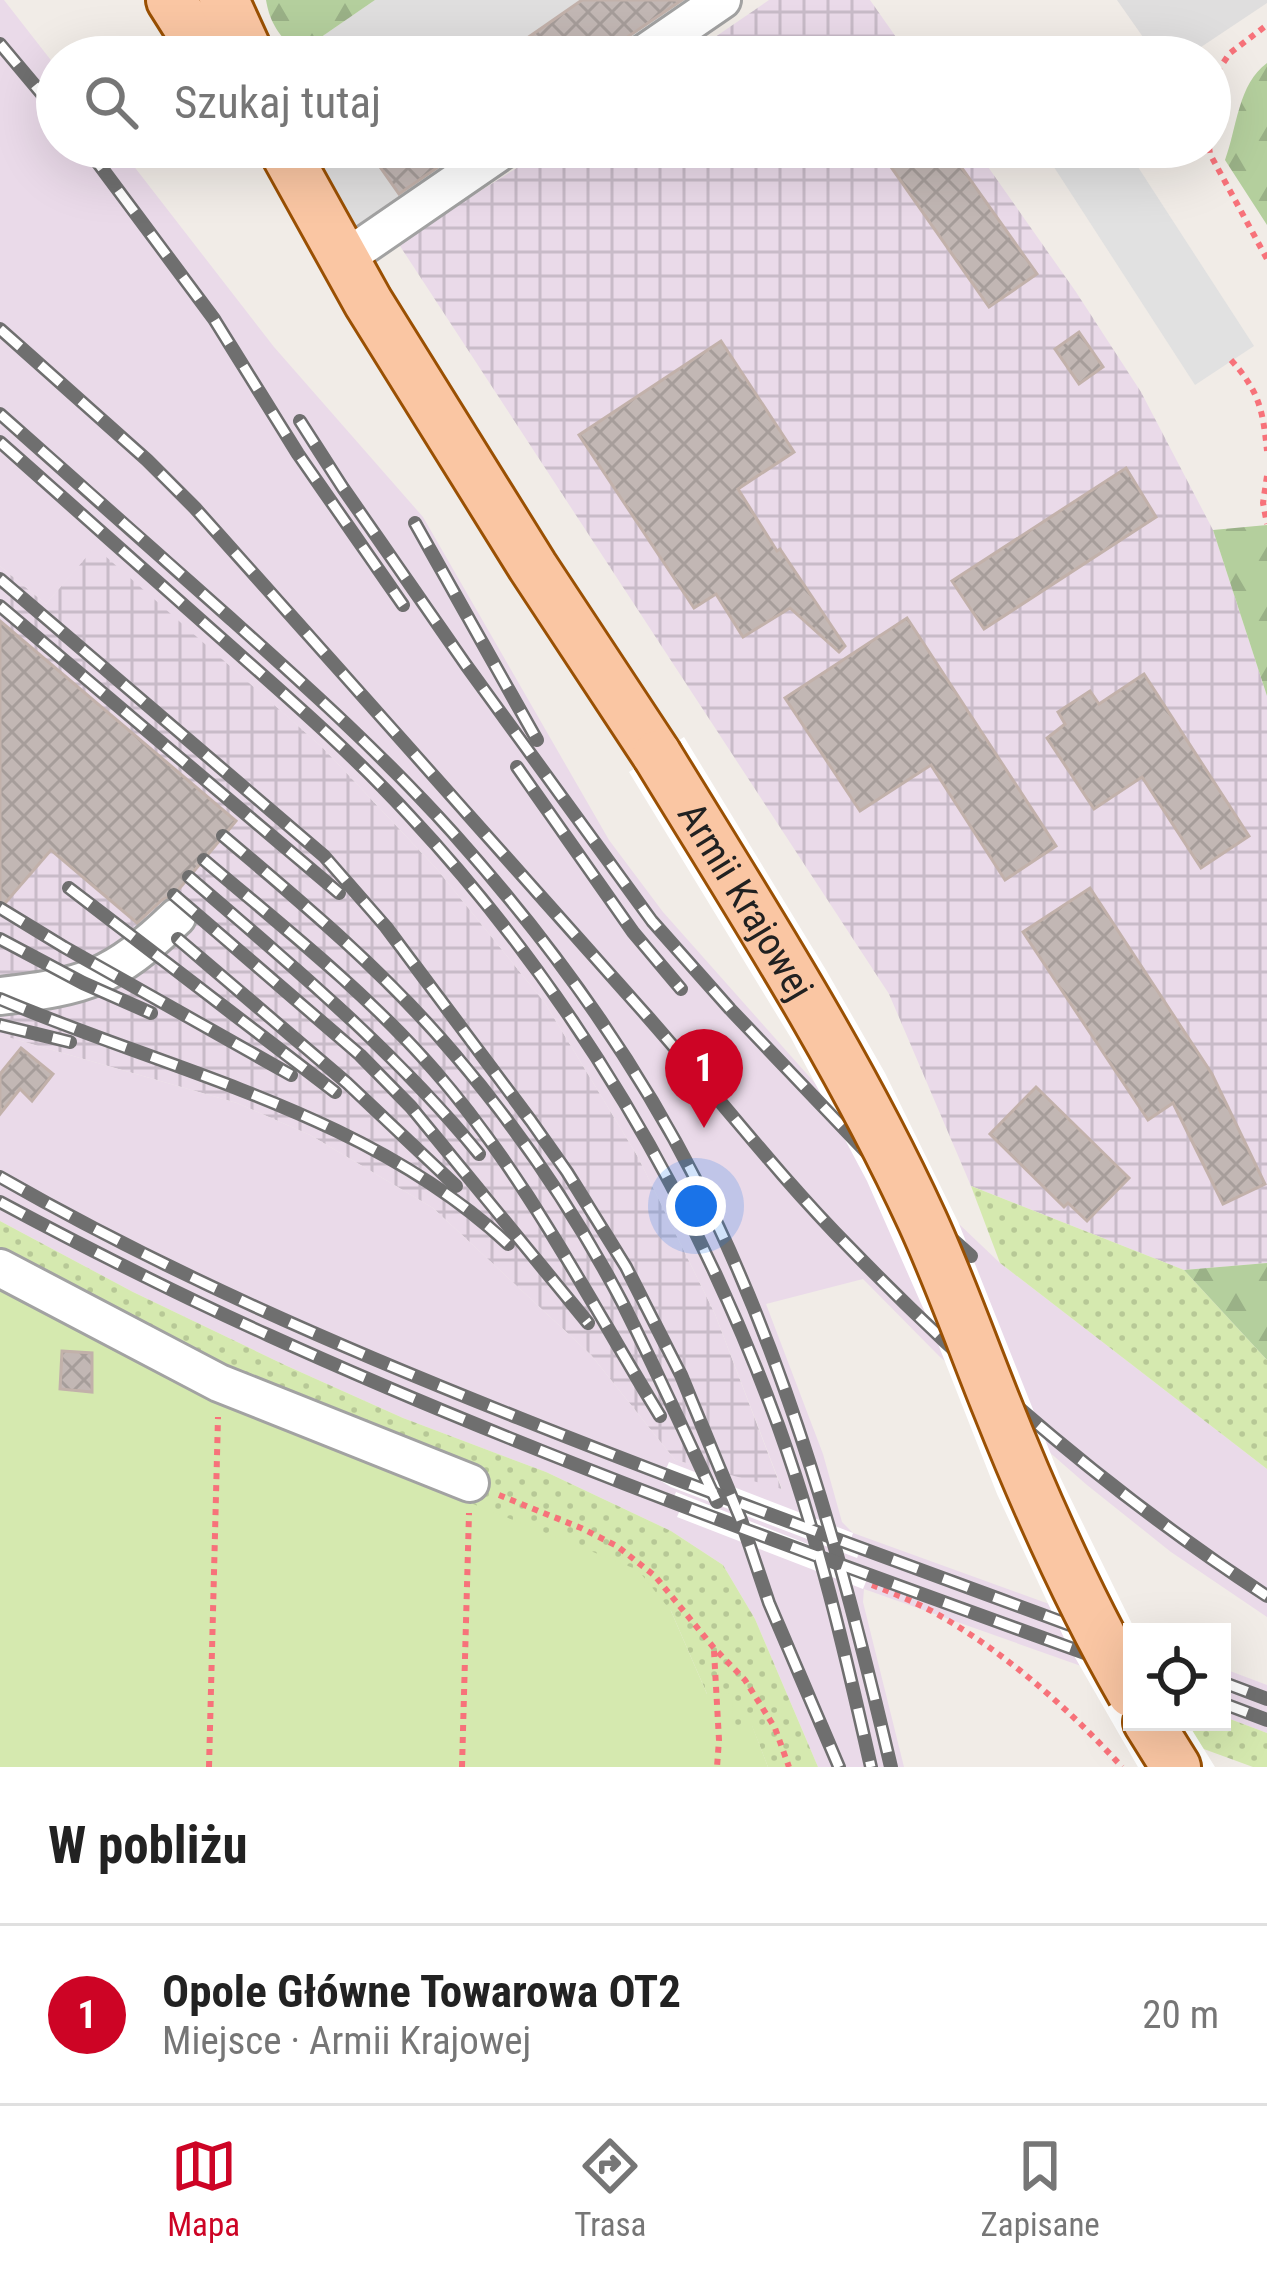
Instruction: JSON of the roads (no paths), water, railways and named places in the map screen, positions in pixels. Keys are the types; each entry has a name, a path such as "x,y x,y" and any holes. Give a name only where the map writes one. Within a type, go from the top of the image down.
{"main road":[{"path":"171,0 194,36"},
{"path":"224,0 240,36"},
{"name":"Armii Krajowej","path":"294,168 344,259 533,567 657,754 823,1026 925,1226 1043,1517 1123,1676"},
{"path":"1154,1731 1176,1767"}],"street":[{"path":"670,36 722,0"},
{"path":"344,259 476,168"},
{"path":"0,996 57,989 109,973 177,917"},
{"path":"0,1268 218,1383 470,1483"}],"railway":[{"path":"0,44 36,87"},
{"path":"102,168 214,319 298,454 403,605"},
{"path":"0,329 195,508 850,1248 1049,1434 1155,1518 1267,1596"},
{"path":"0,414 400,777 522,914 616,1044 697,1182 760,1323 833,1542 891,1767"},
{"path":"300,421 466,665 652,921 730,1009 971,1256"},
{"path":"0,442 300,708 388,793 469,883 576,1026 668,1180 745,1342 806,1509 871,1767"},
{"path":"415,523 537,740"},
{"path":"0,579 324,856 386,927 531,1121 626,1267 681,1375 741,1520 769,1603 839,1767"},
{"path":"0,606 339,893"},
{"path":"517,767 633,932 681,989"},
{"path":"223,836 373,968 455,1055 502,1114 605,1271 717,1502"},
{"path":"204,860 380,1014 467,1110 554,1238 660,1416"},
{"path":"189,877 377,1044 479,1154"},
{"path":"69,888 335,1092"},
{"path":"174,895 360,1055 411,1107 588,1323"},
{"path":"0,908 291,1075"},
{"path":"0,939 151,1013"},
{"path":"178,939 347,1083 456,1186"},
{"path":"0,999 331,1128 453,1199 508,1244"},
{"path":"0,1025 70,1042"},
{"path":"0,1177 190,1277 387,1364 672,1477 1123,1645"},
{"path":"0,1202 234,1319 480,1426 1123,1667"},
{"path":"1231,1685 1267,1699"},
{"path":"1231,1706 1267,1720"}],"place":[{"name":"Opole Główne Towarowa OT2","path":"704,1128"}]}
